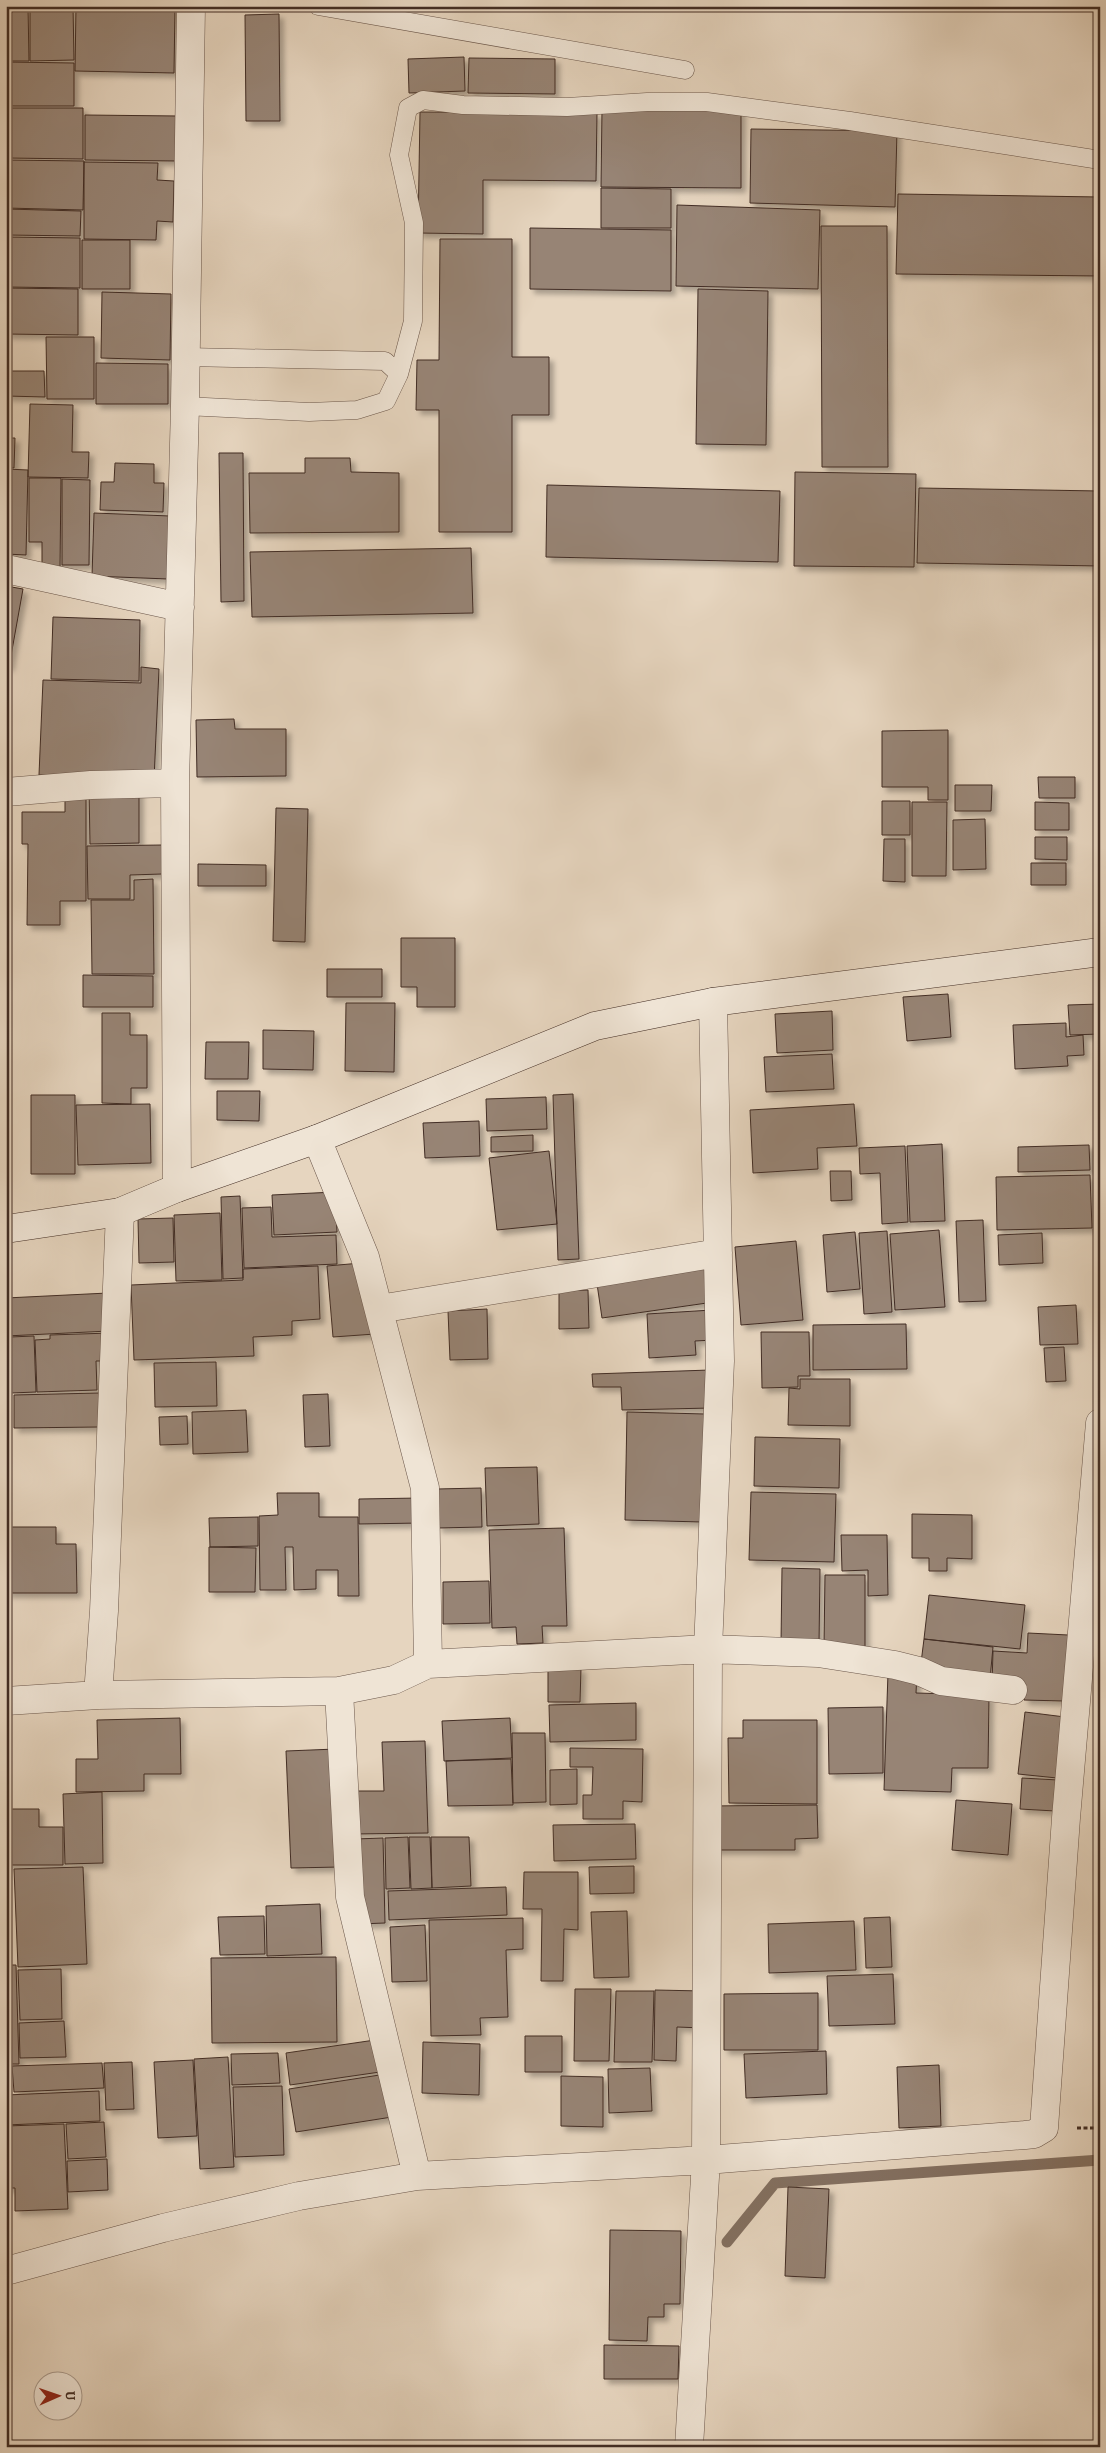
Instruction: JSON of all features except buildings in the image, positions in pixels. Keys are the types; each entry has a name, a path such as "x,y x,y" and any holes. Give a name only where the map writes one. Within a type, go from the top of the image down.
{"street":[{"path":"177,1188 176,783 186,357 191,6"},
{"path":"6,570 180,607"},
{"path":"6,792 91,785 176,783"},
{"path":"6,1229 120,1212 177,1188 317,1139 596,1026 713,1002 1100,952"},
{"path":"689,2447 706,2160 708,1649 720,1361 713,1002"},
{"path":"317,1139 365,1257 425,1488 428,1664"},
{"path":"98,1695 104,1612 120,1212"},
{"path":"379,1309 718,1253"},
{"path":"6,2271 163,2228 299,2196 417,2176 706,2160 1025,2135 1034,2134 1044,2128 1066,1818 1100,1423"},
{"path":"6,1701 98,1695 339,1691 394,1680 428,1664 708,1649 818,1653 919,1671 941,1681 1013,1690"},
{"path":"339,1691 350,1897 417,2176"}],"lane":[{"path":"318,6 685,70"},
{"path":"185,406 309,412 357,410 386,401 399,374 413,321 414,223 398,155 408,108 423,100 463,105 567,107 647,102 707,102 850,121 1100,160"},
{"path":"186,357 385,361 399,374"}],"waterway":[{"path":"727,2242 775,2183 1100,2160"}]}
